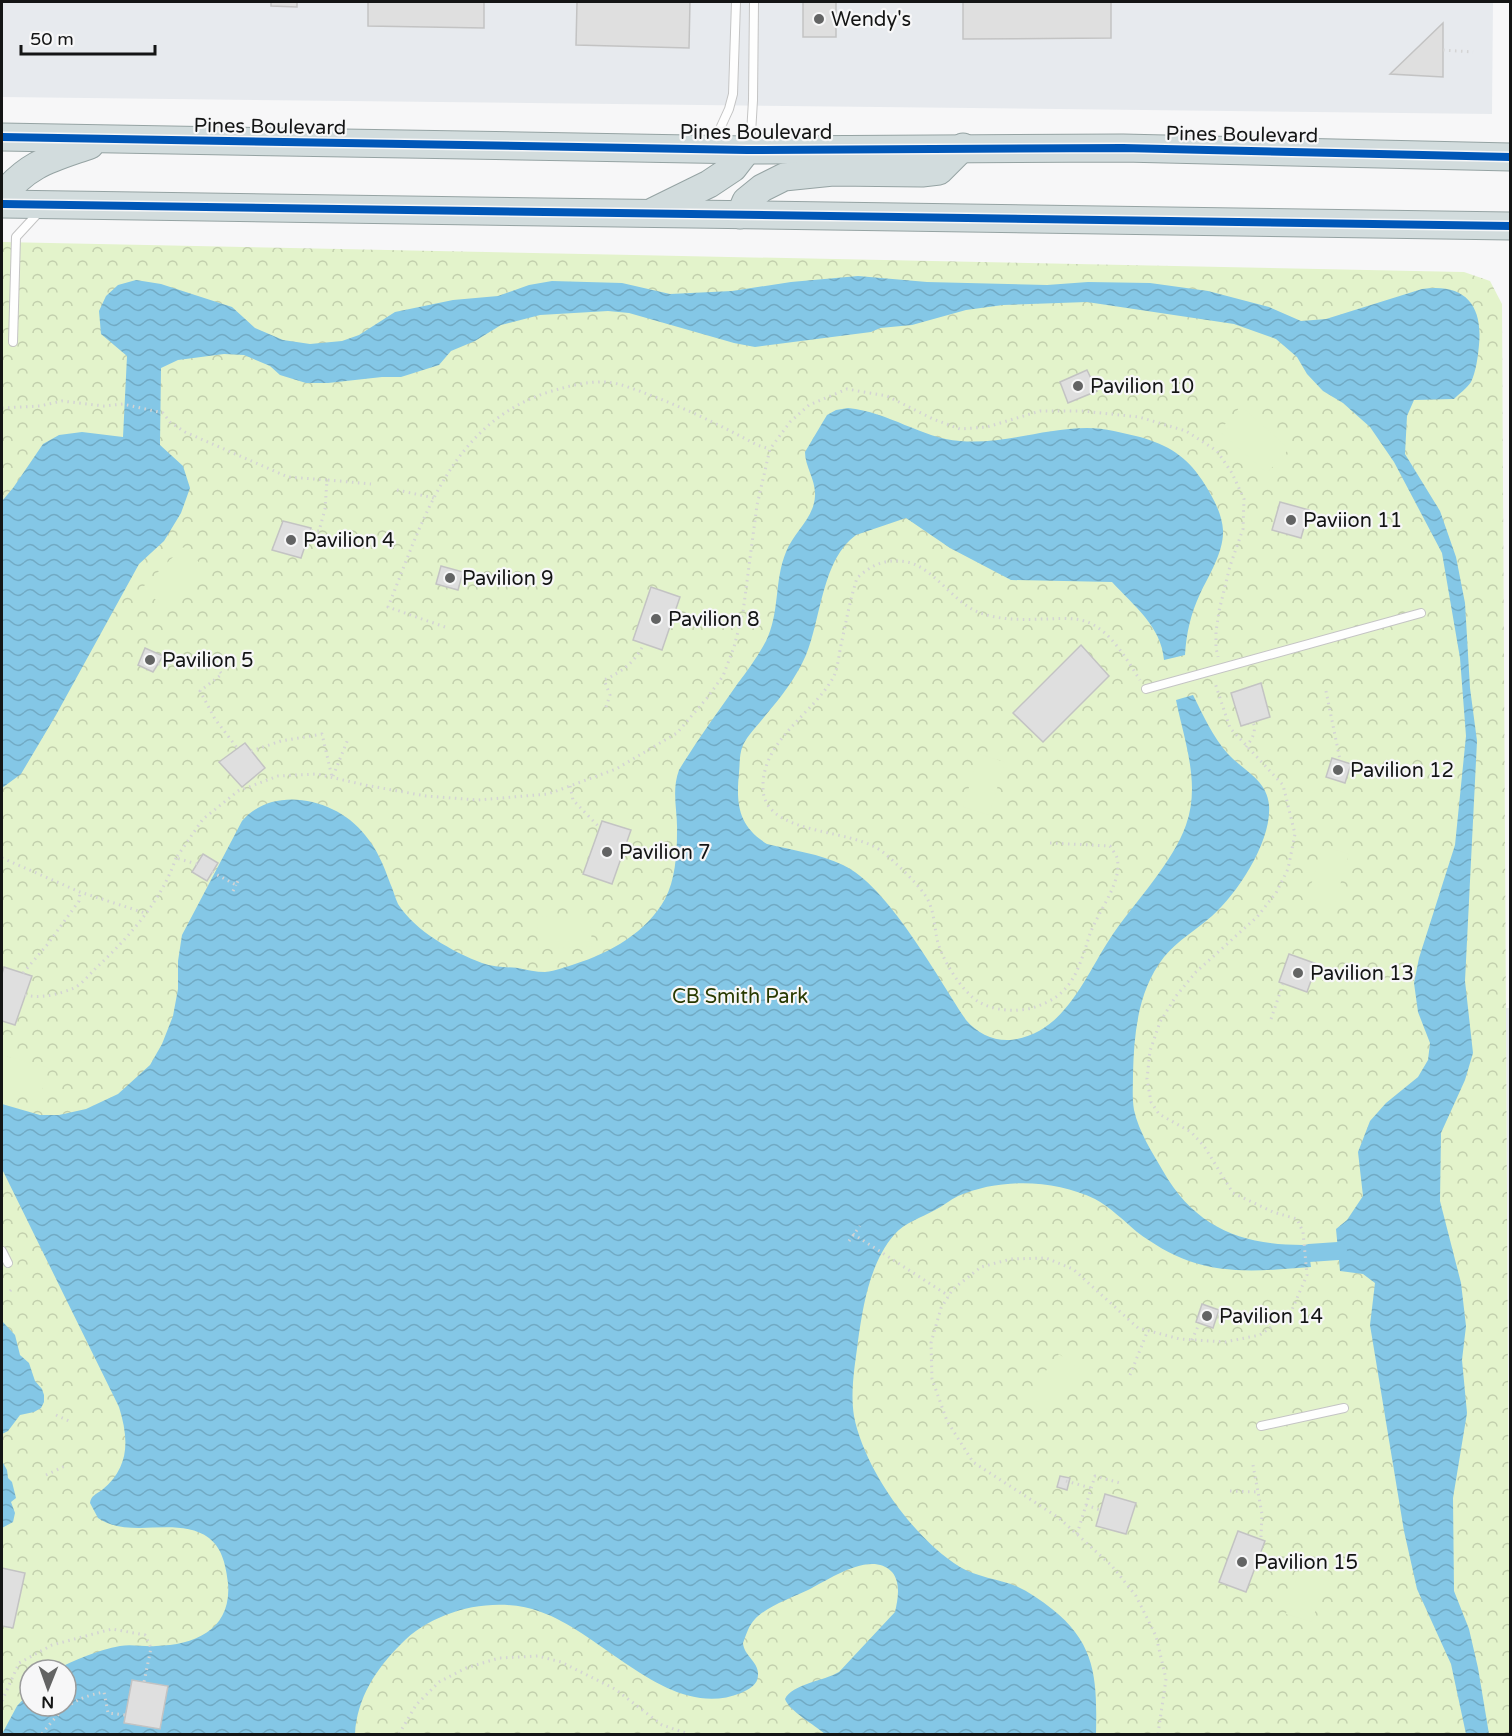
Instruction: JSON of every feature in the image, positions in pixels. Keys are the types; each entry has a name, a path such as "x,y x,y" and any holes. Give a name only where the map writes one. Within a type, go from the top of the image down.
{"highway":[{"name":"Pines Boulevard","path":"2,137 747,150 963,147 1123,148 1510,157"},
{"path":"2,196 15,180 31,168 105,140"},
{"path":"740,215 746,201 762,188 784,177 833,172 922,173 939,171 963,147"},
{"path":"648,214 709,184 733,168 747,150"},
{"path":"2,204 1510,226"}],"lane":[{"path":"711,149 729,109 733,94 736,2"},
{"path":"747,150 751,134 754,2"},
{"path":"13,342 16,237 47,204"},
{"path":"1146,688 1421,613"},
{"path":"2,1251 8,1263"},
{"path":"1261,1426 1344,1408"}],"path":[{"path":"1443,50 1473,52"},
{"path":"445,627 388,607 423,518 456,459 486,425 519,404 538,395 570,386 606,382 678,405 722,425 757,445 770,449"},
{"path":"25,995 37,998 76,987 114,952 146,913 171,873 176,858 203,819 238,791 278,777 317,774 426,796 478,800 548,794 616,769 677,733 723,676 734,647 743,612 757,505 770,449 790,422 808,405 848,389 887,396 933,419 960,429 987,427 1040,411 1082,411 1139,417 1186,431 1217,452 1232,473 1244,499 1243,529 1224,588 1216,632 1216,648 1221,668"},
{"path":"2,408 40,406 62,401 111,406 123,404 163,413 170,422 185,432 288,477 371,484"},
{"path":"310,531 319,531 325,509 327,480"},
{"path":"397,490 434,498"},
{"path":"1050,843 1110,846 1117,859 1116,883 1093,925 1076,972 1060,996 1046,1004 1022,1011 1001,1009 979,1002 962,985 950,967 938,940 935,917 926,895 882,851 860,840 800,826 783,819 769,807 763,790 765,767 776,747 834,675 857,578 879,562 894,560 910,562 959,601 977,612 1002,619 1061,618 1091,624 1108,636 1146,688"},
{"path":"606,708 610,695 604,680 628,667 644,644"},
{"path":"158,664 196,661 213,664 222,674 200,691 215,719 238,749"},
{"path":"1158,1734 1166,1679 1156,1636 1136,1596 1112,1566 1059,1518 973,1462 947,1421 932,1380 931,1343 941,1308 954,1289 981,1267 1011,1259 1046,1258 1073,1269 1138,1328 1180,1339 1224,1342 1260,1335 1291,1312 1306,1275 1303,1232 1297,1219 1273,1212 1233,1193 1204,1146 1191,1132 1159,1114 1151,1102 1147,1079 1150,1051 1160,1022 1176,996 1196,972 1257,917 1276,893 1288,868 1295,834 1282,785 1230,728 1211,670"},
{"path":"1326,691 1340,760"},
{"path":"1246,747 1254,734 1254,722"},
{"path":"251,751 281,741 322,734 332,777"},
{"path":"332,777 348,739"},
{"path":"570,786 573,800 600,828"},
{"path":"2,858 80,892 146,913"},
{"path":"176,858 197,864"},
{"path":"212,872 236,885"},
{"path":"233,891 239,879"},
{"path":"22,973 47,945 79,901 80,892"},
{"path":"1271,1019 1283,984"},
{"path":"849,1241 860,1226"},
{"path":"853,1234 949,1296"},
{"path":"1192,1340 1199,1324"},
{"path":"1130,1375 1148,1330"},
{"path":"56,1415 69,1421"},
{"path":"46,1475 66,1465"},
{"path":"1253,1465 1262,1514 1261,1537"},
{"path":"1077,1534 1095,1476 1120,1483"},
{"path":"1066,1481 1091,1488"},
{"path":"1230,1491 1258,1492"},
{"path":"1086,1505 1100,1510"},
{"path":"2,1701 19,1663 52,1645 112,1629 145,1635 151,1648 144,1682"},
{"path":"399,1734 416,1705 439,1683 466,1668 499,1658 538,1656 561,1662 615,1689 662,1725 689,1734"},
{"path":"42,1734 58,1713 85,1696 104,1692 108,1713 125,1715"}],"shaded area":[{"path":"2,2 1493,2 1492,114 2,97"},
{"path":"1506,1008 1510,1008 1510,1561"}],"green space":[{"name":"CB Smith Park","path":"2,242 1464,272 1490,281 1502,304 1510,1734 2,1734"},
{"path":"1241,406 1289,449 1267,473 1219,431"},
{"path":"183,547 205,568 165,609 143,587"},
{"path":"979,754 1005,762 989,815 963,807"},
{"path":"1323,846 1349,854 1334,906 1307,898"},
{"path":"590,914 592,946 539,949 537,917"},
{"path":"2,1055 49,1068 39,1101 2,1091"},
{"path":"1059,1354 1082,1371 1051,1412 1028,1394"},
{"path":"1302,1561 1328,1569 1312,1622 1286,1614"}],"water":[{"path":"858,276 927,282 1047,285 1088,282 1150,283 1208,291 1269,307 1301,321 1326,319 1422,289 1449,289 1460,293 1474,308 1478,318 1479,345 1471,382 1454,399 1414,400 1407,416 1405,454 1440,511 1456,557 1465,603 1470,688 1477,741 1465,981 1473,1053 1465,1080 1441,1133 1440,1201 1461,1283 1466,1326 1462,1360 1467,1413 1453,1498 1454,1591 1469,1629 1489,1734 1466,1734 1451,1664 1417,1589 1404,1531 1370,1325 1375,1283 1363,1274 1340,1271 1336,1229 1347,1220 1363,1196 1358,1152 1370,1121 1386,1103 1418,1077 1428,1060 1430,1043 1418,1012 1414,983 1419,958 1455,845 1466,736 1460,658 1442,553 1394,462 1370,427 1343,403 1323,391 1307,374 1297,357 1276,339 1234,324 1087,302 1003,305 966,310 912,325 755,347 629,313 608,311 540,315 501,325 475,341 451,351 439,365 401,377 306,383 280,375 270,366 244,355 224,354 178,360 161,368 160,445 183,466 190,488 181,513 164,541 139,564 21,774 2,788 2,501 43,444 59,435 82,432 123,437 127,356 101,334 99,311 106,296 118,285 136,280 161,284 232,307 255,328 283,340 310,344 342,341 359,335 395,312 453,300 498,296 529,285 552,281 622,283 670,294 732,291 791,282"},
{"path":"848,408 863,410 932,435 960,441 992,441 1087,428 1140,437 1176,452 1190,464 1212,497 1222,523 1221,547 1194,609 1185,655 1164,660 1158,637 1152,627 1112,582 1011,580 950,548 906,518 856,535 836,559 829,574 811,640 802,663 793,679 743,745 740,755 739,804 750,830 767,844 825,858 843,865 860,876 877,892 911,935 966,1020 986,1035 1004,1040 1029,1035 1046,1027 1060,1015 1083,984 1113,934 1163,867 1180,839 1190,809 1192,778 1176,700 1193,695 1209,726 1228,754 1259,782 1267,796 1269,805 1265,834 1242,880 1212,916 1169,951 1148,983 1136,1028 1133,1106 1150,1149 1176,1191 1191,1207 1224,1230 1243,1237 1263,1242 1308,1245 1311,1267 1234,1270 1189,1261 1155,1245 1106,1206 1079,1192 1045,1185 1009,1184 974,1190 958,1196 908,1223 898,1231 886,1246 873,1271 862,1313 853,1378 853,1407 860,1437 880,1480 909,1521 943,1555 960,1567 980,1576 1026,1591 1067,1622 1086,1650 1091,1665 1096,1697 1096,1734 825,1734 803,1718 787,1704 785,1699 789,1694 801,1686 839,1672 895,1612 898,1591 895,1576 883,1566 873,1564 862,1565 839,1574 773,1606 755,1619 743,1643 758,1670 756,1681 741,1693 715,1699 689,1696 663,1686 565,1623 541,1612 523,1607 486,1605 448,1614 415,1632 401,1644 369,1685 360,1708 355,1734 2,1734 18,1705 18,1718 78,1718 78,1660 124,1645 171,1645 197,1638 218,1623 228,1599 228,1583 221,1553 209,1538 196,1531 183,1528 139,1528 111,1524 98,1518 90,1503 93,1497 111,1481 122,1462 125,1441 122,1419 119,1407 2,1169 2,1104 40,1115 59,1115 86,1109 118,1094 150,1065 162,1044 173,1016 178,989 178,961 182,935 242,821 255,810 271,803 288,800 322,805 338,812 353,823 377,852 398,904 405,914 424,932 459,953 482,963 538,972 553,971 601,954 638,931 657,911 671,884 677,850 675,794 679,770 766,641 773,619 782,563 814,504 815,490 805,452 827,415 836,410"},
{"path":"2,1321 15,1335 20,1355 29,1363 35,1381 42,1389 44,1402 41,1408 34,1412 20,1415 8,1431 2,1434"},
{"path":"2,1461 8,1478 12,1482 16,1498 11,1502 15,1513 13,1522 2,1528"}],"building":[{"path":"271,2 297,2 297,7 271,6"},
{"path":"368,2 484,2 484,28 368,26"},
{"path":"577,2 690,2 689,48 576,45"},
{"name":"Wendy's","path":"803,2 836,2 836,37 803,37"},
{"path":"963,2 1111,2 1111,38 963,39"},
{"path":"1443,23 1443,77 1390,74"},
{"name":"Pavilion 10","path":"1087,370 1097,391 1068,403 1060,382"},
{"name":"Paviion 11","path":"1280,502 1309,510 1301,538 1272,530"},
{"name":"Pavilion 4","path":"283,521 311,528 301,558 272,550"},
{"name":"Pavilion 9","path":"441,566 463,572 458,590 436,584"},
{"name":"Pavilion 8","path":"651,587 680,597 662,650 633,640"},
{"path":"1081,645 1109,676 1043,742 1013,713"},
{"name":"Pavilion 5","path":"145,648 163,656 153,672 138,665"},
{"path":"1261,683 1270,717 1241,726 1231,693"},
{"path":"245,743 265,768 242,787 219,762"},
{"name":"Pavilion 12","path":"1332,758 1351,764 1345,783 1326,777"},
{"name":"Pavilion 7","path":"602,821 631,830 612,884 583,874"},
{"path":"203,854 218,863 207,881 192,872"},
{"name":"Pavilion 13","path":"1289,954 1317,964 1307,992 1279,982"},
{"path":"4,967 32,976 15,1025 2,1021"},
{"name":"Pavilion 14","path":"1202,1304 1219,1310 1213,1328 1196,1322"},
{"path":"1060,1476 1070,1478 1067,1490 1057,1487"},
{"path":"1105,1494 1136,1503 1126,1534 1096,1526"},
{"name":"Pavilion 15","path":"1238,1531 1265,1541 1246,1592 1219,1582"},
{"path":"2,1568 25,1573 13,1628 2,1626"},
{"path":"132,1680 168,1686 160,1729 124,1723"}],"waterway":[{"path":"1309,1253 1338,1251"}],"cycle path":[{"path":"2,137 747,150 1123,148 1510,157"},
{"path":"2,204 1510,226"}],"place":[{"name":"Wendy's","path":"819,19"},
{"name":"Pavilion 10","path":"1078,386"},
{"name":"Paviion 11","path":"1291,520"},
{"name":"Pavilion 4","path":"291,540"},
{"name":"Pavilion 9","path":"450,578"},
{"name":"Pavilion 8","path":"656,619"},
{"name":"Pavilion 5","path":"150,660"},
{"name":"Pavilion 12","path":"1338,770"},
{"name":"Pavilion 7","path":"607,852"},
{"name":"Pavilion 13","path":"1298,973"},
{"name":"Pavilion 14","path":"1207,1316"},
{"name":"Pavilion 15","path":"1242,1562"}]}
